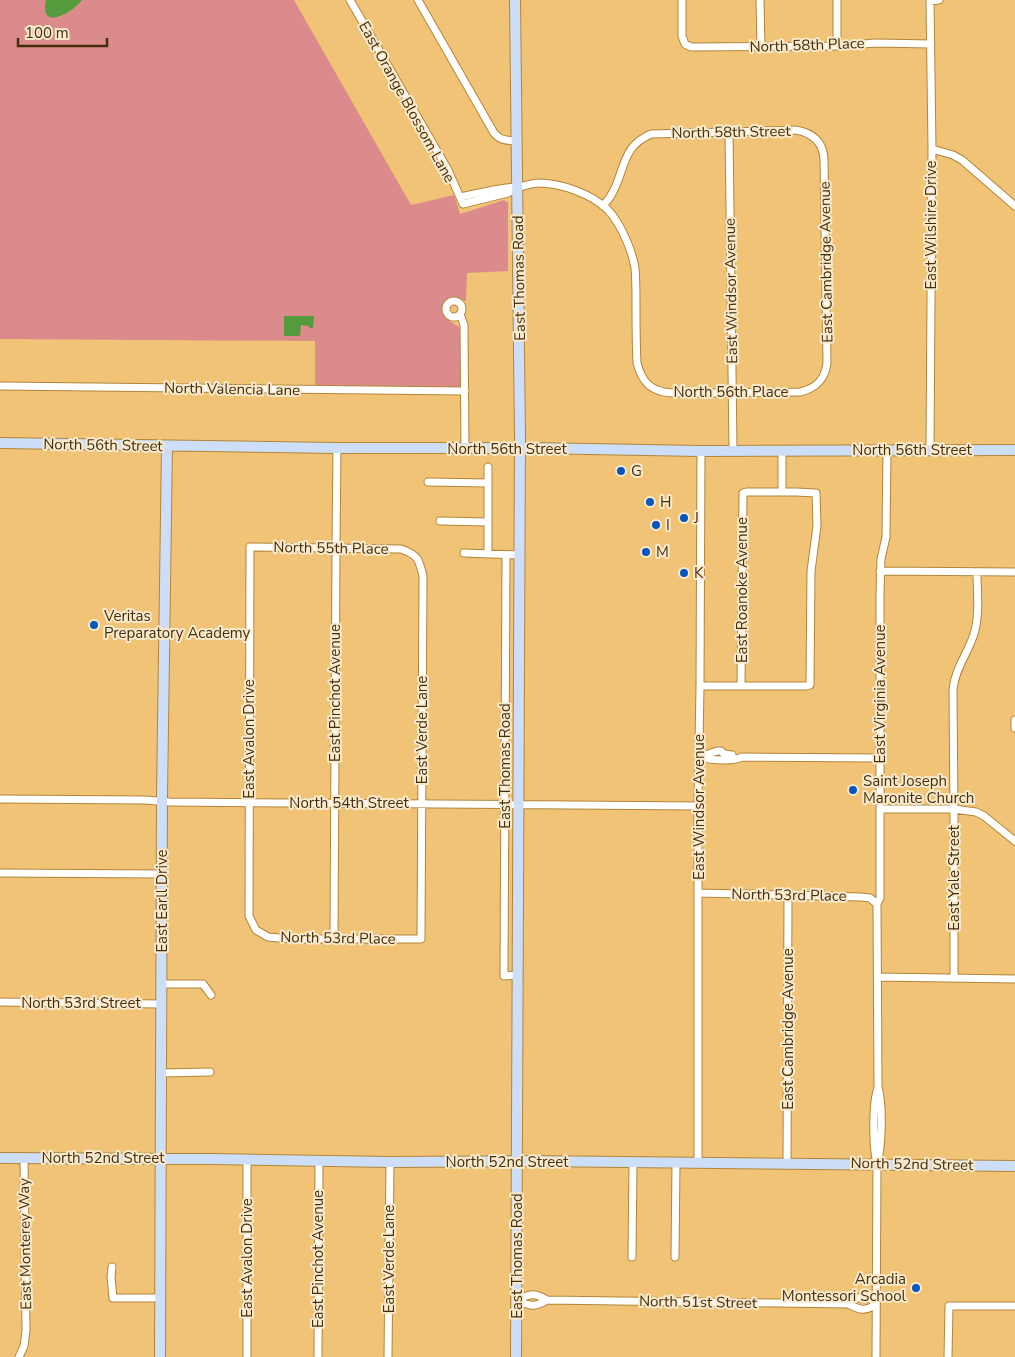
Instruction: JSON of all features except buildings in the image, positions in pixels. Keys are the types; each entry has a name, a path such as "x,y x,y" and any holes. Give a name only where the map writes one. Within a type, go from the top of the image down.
{"main road":[{"name":"East Thomas Road","path":"515,0 520,448 516,1357"},
{"name":"North 56th Street","path":"0,443 702,451 1015,450"},
{"name":"East Earll Drive","path":"160,1357 162,802 167,446"},
{"name":"North 52nd Street","path":"0,1158 1015,1166"}],"street":[{"name":"East Orange Blossom Lane","path":"350,0 448,170 462,201 499,188 517,187"},
{"path":"418,0 494,133 501,140 517,141"},
{"name":"North 58th Place","path":"682,0 682,36 684,44 691,47 837,46 876,43 930,44"},
{"path":"760,0 761,47"},
{"path":"837,0 837,46"},
{"path":"930,0 940,0"},
{"name":"East Wilshire Drive","path":"930,0 932,149 930,450"},
{"name":"North 58th Street","path":"603,206 610,197 632,146 647,135 659,133 796,130 815,137"},
{"name":"East Windsor Avenue","path":"729,132 733,450"},
{"name":"East Cambridge Avenue","path":"815,137 824,152 827,363 824,377 815,386"},
{"path":"932,149 962,160 1015,206"},
{"path":"517,187 532,183 559,185 603,206"},
{"name":"North 56th Place","path":"603,206 621,230 632,255 636,279 637,363 639,372 651,388 665,393 800,392 815,386"},
{"path":"460,314 464,324 465,448"},
{"name":"North Valencia Lane","path":"0,386 465,391"},
{"name":"East Pinchot Avenue","path":"334,938 338,448"},
{"path":"700,686 810,685 811,571 817,526 816,494 782,492 782,450"},
{"name":"East Virginia Avenue","path":"876,1357 877,1164 874,1154 874,1097 878,1088 877,904 880,898 880,571 886,537 887,450"},
{"name":"East Windsor Avenue","path":"698,1163 702,451"},
{"path":"488,467 488,553"},
{"path":"428,482 488,483"},
{"name":"East Roanoke Avenue","path":"741,686 743,493 782,492"},
{"path":"440,521 488,522"},
{"name":"North 55th Place","path":"250,547 401,549 412,553"},
{"name":"East Avalon Drive","path":"250,547 249,916 256,930"},
{"name":"East Verde Lane","path":"412,553 420,562 423,576 421,939"},
{"path":"464,553 520,555"},
{"name":"East Thomas Road","path":"506,555 504,976 518,976"},
{"path":"880,571 1015,572"},
{"name":"East Yale Street","path":"954,978 954,682 975,631 977,572"},
{"path":"1015,720 1015,728"},
{"path":"699,757 721,751 724,757 734,755 742,758 880,758"},
{"name":"North 54th Street","path":"0,799 249,803 699,806"},
{"path":"880,809 976,812 984,816 1015,841"},
{"path":"0,873 162,874"},
{"name":"North 53rd Place","path":"699,893 861,897 872,899 877,904"},
{"name":"East Cambridge Avenue","path":"787,1164 788,894"},
{"name":"North 53rd Place","path":"256,930 268,937 291,939 421,939"},
{"path":"878,977 1015,978"},
{"path":"162,984 204,984 211,996"},
{"name":"North 53rd Street","path":"0,1002 162,1004"},
{"path":"162,1073 210,1072"},
{"name":"East Monterey Way","path":"19,1357 24,1346 26,1331 24,1158"},
{"name":"East Avalon Drive","path":"247,1160 247,1357"},
{"name":"East Pinchot Avenue","path":"318,1357 319,1161"},
{"name":"East Verde Lane","path":"388,1357 390,1162"},
{"path":"632,1256 633,1163"},
{"path":"675,1257 676,1163"},
{"path":"112,1268 113,1298 161,1298"},
{"name":"North 51st Street","path":"516,1300 529,1305 539,1305 547,1300 848,1304 858,1309 869,1309 876,1304 870,1298 858,1298 848,1304"},
{"path":"948,1357 949,1306 1015,1306"}],"shaded area":[{"path":"0,0 294,0 411,205 454,195 460,214 504,200 508,203 508,271 467,273 466,301 449,298 450,321 460,328 461,388 315,386 315,341 0,339"},
{"path":"46,0 82,0 64,14 52,17 47,15 45,10"},
{"path":"284,316 314,316 313,328 301,325 300,336 284,336"}],"place":[{"name":"G","path":"621,471"},
{"name":"H","path":"650,502"},
{"name":"J","path":"684,518"},
{"name":"I","path":"656,525"},
{"name":"M","path":"646,552"},
{"name":"K","path":"684,573"},
{"name":"Veritas Preparatory Academy","path":"94,625"},
{"name":"Saint Joseph Maronite Church","path":"853,790"},
{"name":"Arcadia Montessori School","path":"916,1288"}]}
